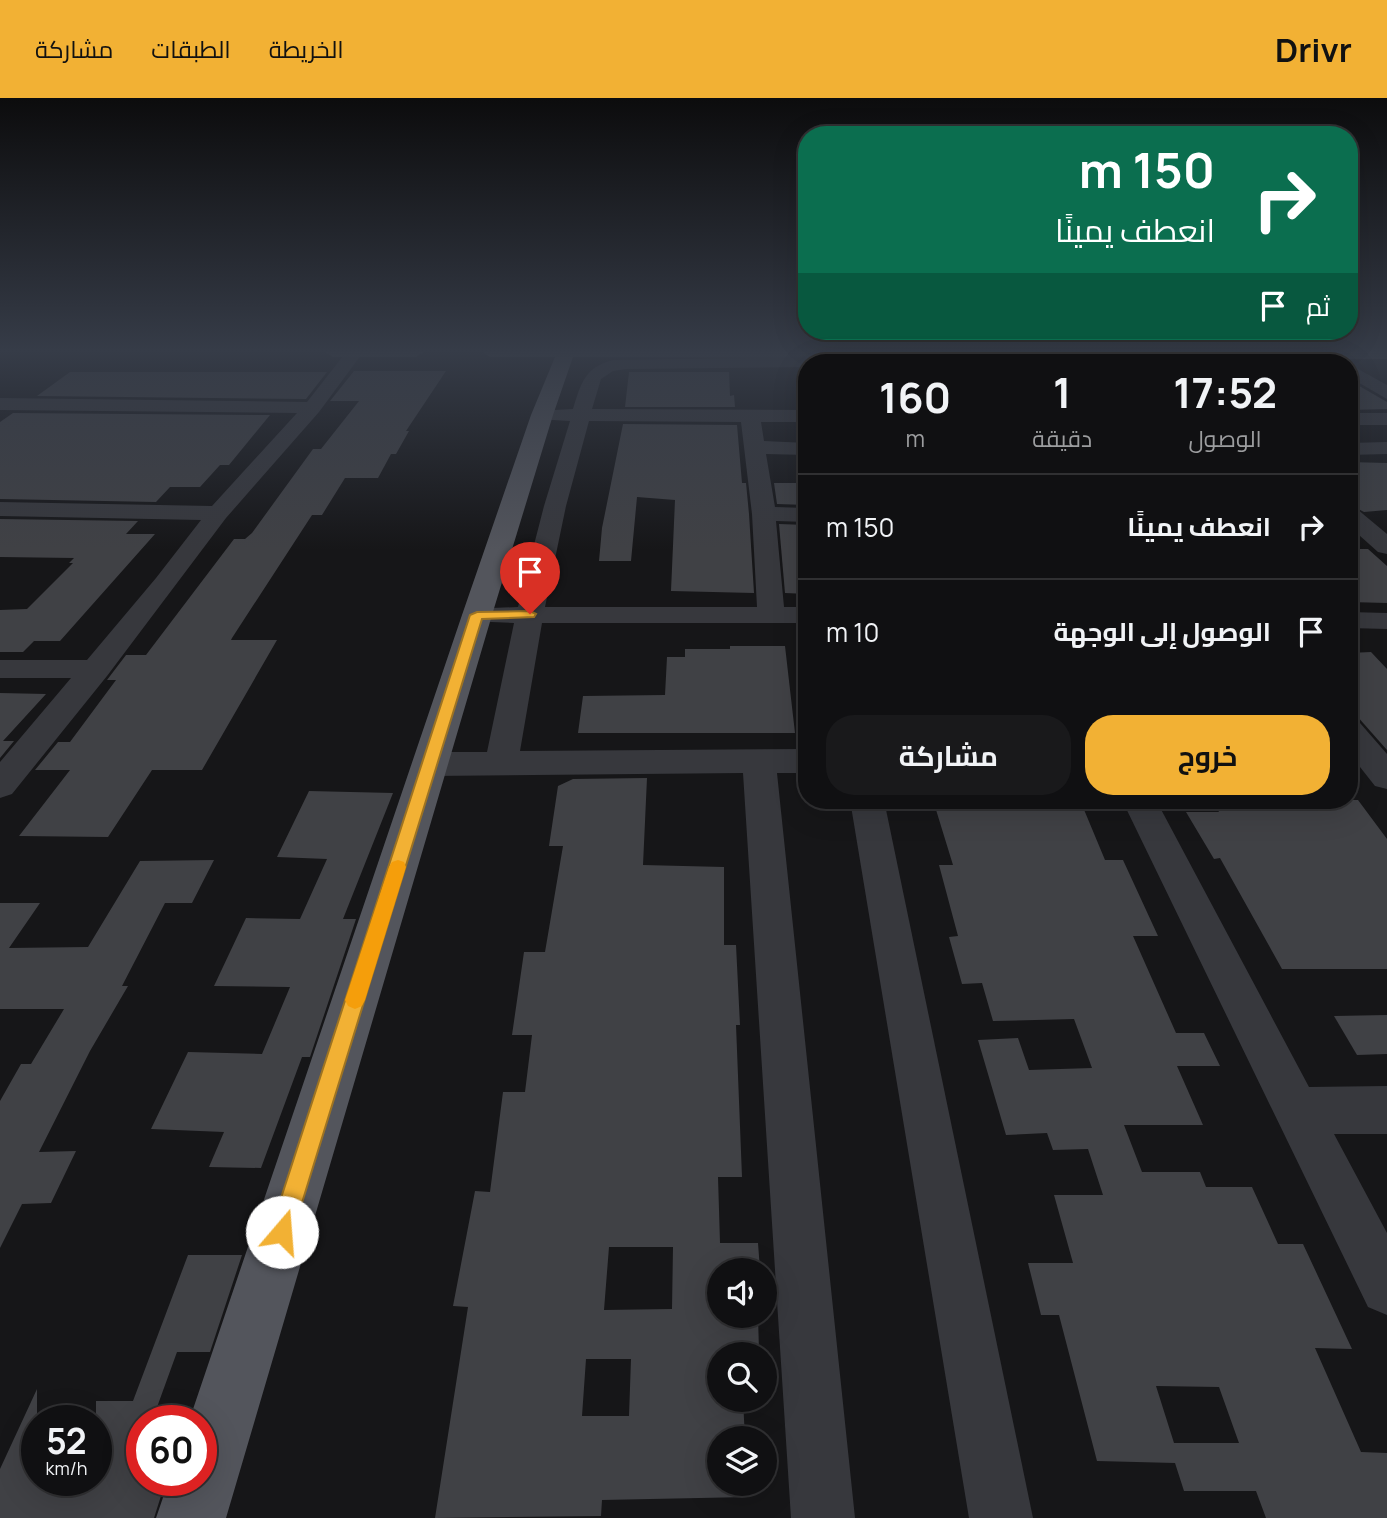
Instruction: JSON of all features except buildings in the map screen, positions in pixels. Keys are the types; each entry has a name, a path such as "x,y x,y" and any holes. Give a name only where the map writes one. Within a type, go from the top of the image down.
{"main road":[{"path":"191,1518 477,615 561,417"}],"street":[{"path":"0,785 97,669 218,513 304,417"},
{"path":"502,761 530,614 555,506 562,417"},
{"path":"750,417 764,514 771,615"},
{"path":"1358,419 1387,419"},
{"path":"756,447 798,449"},
{"path":"1358,449 1387,448"},
{"path":"0,509 218,513"},
{"path":"764,514 798,515"},
{"path":"1358,518 1387,522"},
{"path":"1358,522 1387,547"},
{"path":"477,615 798,615"},
{"path":"1358,620 1387,621"},
{"path":"0,668 97,669"},
{"path":"1358,742 1386,773"},
{"path":"759,760 823,1518"},
{"path":"430,764 502,761 798,761"},
{"path":"869,809 1001,1518"},
{"path":"1144,809 1387,1288"},
{"path":"1296,1111 1387,1110"}],"slow traffic":[{"path":"355,1000 398,867"}],"route":[{"path":"282,1232 477,615 530,614"}]}
